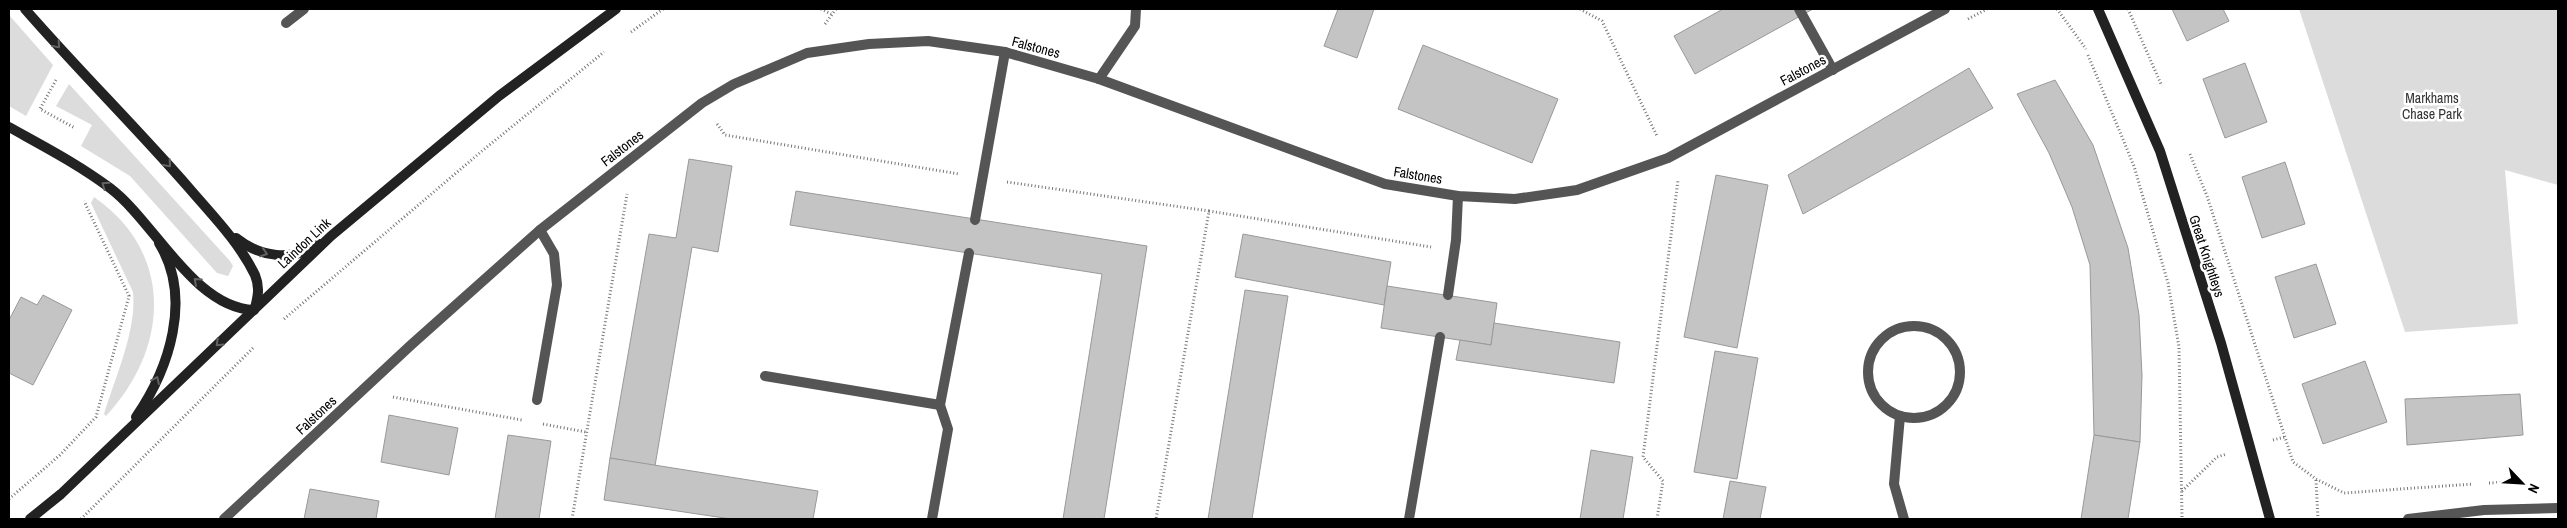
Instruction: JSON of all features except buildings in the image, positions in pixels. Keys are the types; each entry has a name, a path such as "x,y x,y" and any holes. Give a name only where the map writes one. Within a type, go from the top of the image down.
{"street":[{"path":"9,126 61,156 110,188 142,218 188,273 211,293 241,309 254,310 259,293 256,277 243,253 160,155 25,9"},
{"path":"286,23 304,9"},
{"name":"Laindon Link","path":"30,519 61,494 330,236 499,96 616,9"},
{"path":"1100,79 1134,26 1136,9"},
{"path":"1799,9 1833,70"},
{"name":"Falstones","path":"224,519 411,345 540,230 702,103 734,84 807,53 868,44 928,41 1005,52 1100,79 1385,184 1458,196 1514,199 1576,190 1668,158 1944,9"},
{"name":"Great Knightleys","path":"2098,9 2160,151 2221,343 2270,519"},
{"path":"975,220 1005,52"},
{"path":"1448,295 1456,240 1458,196"},
{"path":"122,436 147,401 166,359 177,299 161,246 142,218"},
{"path":"223,228 250,249 273,256 298,252 316,246 330,236"},
{"path":"537,400 557,285 554,254 540,230"},
{"path":"932,519 948,429 940,405 969,253"},
{"path":"1914,325 1928,328 1943,335 1953,347 1959,362 1960,378 1955,393 1945,406 1931,414 1916,418 1900,416 1887,409 1877,399 1870,387 1868,372 1870,358 1886,334 1914,325"},
{"path":"1409,519 1440,337"},
{"path":"765,376 940,405"},
{"path":"1900,416 1894,484 1904,519"},
{"path":"2408,519 2484,510 2558,508"}],"path":[{"path":"624,37 663,9"},
{"path":"821,9 832,14"},
{"path":"1580,9 1602,21 1678,179 1643,457 1663,480 1657,519"},
{"path":"2057,9 2085,47 2134,166 2168,283 2179,347 2182,519"},
{"path":"2128,9 2163,90"},
{"path":"278,324 482,151 608,49"},
{"path":"58,77 40,109 75,128"},
{"path":"702,103 725,135 983,178 1209,211 1436,248"},
{"path":"2188,152 2207,196 2293,462 2316,479 2344,493 2509,481 2529,482"},
{"path":"572,519 628,186"},
{"path":"9,499 60,455 96,417 129,296 82,198"},
{"path":"1156,519 1209,211"},
{"path":"81,519 257,344"},
{"path":"393,396 528,421"},
{"path":"538,423 586,432"},
{"path":"2316,479 2318,519"}],"green space":[{"name":"Markhams Chase Park","path":"2299,9 2558,9 2558,185 2505,170 2518,324 2405,332"},
{"path":"9,15 53,65 26,116 9,106"},
{"path":"69,84 230,261 233,266 228,276 217,273 130,176 81,146 92,125 56,106"},
{"path":"94,197 120,220 139,245 150,273 154,302 151,332 142,361 127,390 106,416 104,414 119,370 132,322 133,292 91,203"}]}
